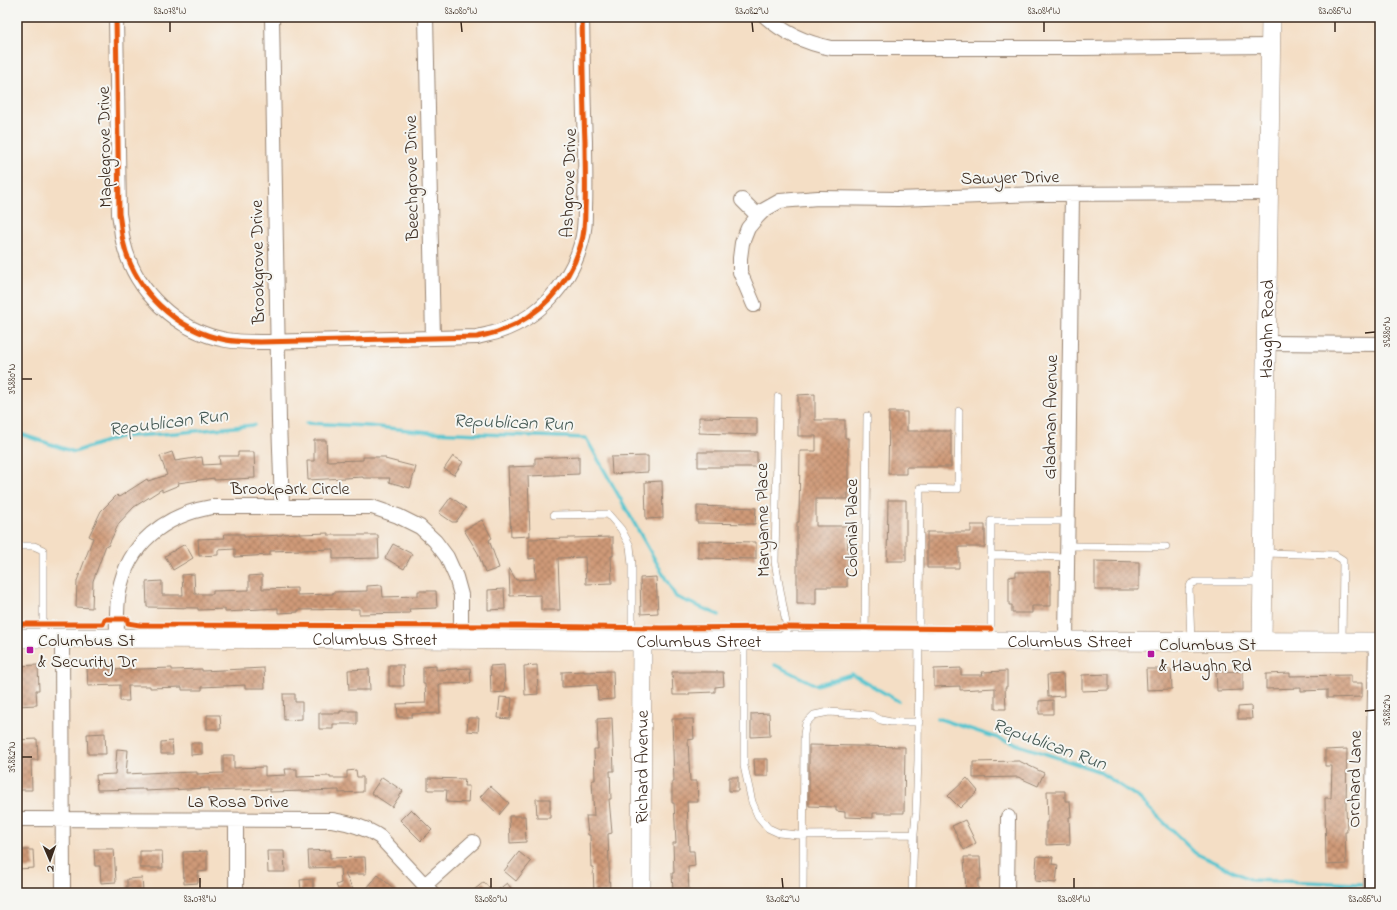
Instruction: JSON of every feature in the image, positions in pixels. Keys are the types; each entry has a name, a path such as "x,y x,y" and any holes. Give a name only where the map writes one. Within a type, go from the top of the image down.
{"main road":[{"name":"Haughn Road","path":"1262,641 1271,17"},
{"name":"Columbus Street","path":"17,638 1378,642"},
{"name":"Richard Avenue","path":"637,641 641,893"}],"street":[{"name":"Maplegrove Drive","path":"116,17 119,214 124,242 131,263 140,282 153,299 169,314 198,332 226,340 242,342 278,341"},
{"name":"Brookgrove Drive","path":"272,17 282,506"},
{"name":"Beechgrove Drive","path":"426,17 433,338"},
{"name":"Ashgrove Drive","path":"278,341 477,337 498,332 516,324 536,312 552,297 565,281 575,263 582,243 585,223 586,184 582,17"},
{"path":"766,17 775,25 797,38 831,48 1270,46"},
{"name":"Sawyer Drive","path":"754,305 740,272 740,258 744,235 748,228 764,210 780,201 818,198 898,199 1072,194 1268,193"},
{"name":"Gladman Avenue","path":"1066,640 1072,194"},
{"path":"742,200 758,216"},
{"path":"1266,343 1380,344"},
{"name":"Brookpark Circle","path":"117,638 117,606 119,591 124,575 130,560 137,549 162,525 177,516 194,510 212,507 282,506 372,507 398,516 420,527 435,541 447,557 456,577 461,595 461,640"},
{"path":"52,639 63,819 63,893"},
{"name":"Orchard Lane","path":"1371,893 1378,642"},
{"path":"1007,893 1008,817"},
{"name":"La Rosa Drive","path":"17,819 332,820 350,823 360,826 380,837 428,889"},
{"path":"236,820 236,891"},
{"path":"428,889 473,842"}],"lane":[{"name":"Maryanne Place","path":"778,398 775,562 786,623 786,641"},
{"path":"912,893 919,722 920,488 958,488 959,411"},
{"name":"Colonial Place","path":"865,641 867,416"},
{"path":"554,516 608,514 622,529 630,546 637,641"},
{"path":"991,641 991,521 1068,521"},
{"path":"17,546 34,546 43,550 43,608 52,639"},
{"path":"991,555 1166,547"},
{"path":"1263,553 1335,555 1343,560 1342,642"},
{"path":"1191,641 1189,589 1191,584 1196,582 1263,582"},
{"path":"744,641 744,766 752,802 758,816 768,828 779,833 802,835 914,834"},
{"path":"803,893 802,835 804,734 806,723 814,715 829,712 871,715 881,720 891,722 919,722"}],"building":[{"path":"815,394 815,420 845,420 845,438 848,438 848,499 816,499 816,526 848,526 847,587 816,587 816,604 797,604 797,522 799,522 800,451 816,451 816,436 798,436 798,395"},
{"path":"889,412 907,412 907,431 951,431 951,467 906,467 906,474 888,474"},
{"path":"699,417 757,418 757,435 699,433"},
{"path":"314,440 326,440 327,461 363,460 363,457 385,457 385,459 416,467 410,488 389,482 390,478 363,477 308,480 307,461 314,461"},
{"path":"172,452 175,461 202,457 203,465 220,464 219,456 238,456 238,452 254,452 255,478 214,480 214,478 178,483 179,485 162,492 162,489 134,507 119,523 108,546 106,545 93,581 92,608 76,607 77,581 93,538 89,536 101,511 117,495 119,497 147,479 148,481 167,475 160,456"},
{"path":"698,452 757,452 757,467 698,467"},
{"path":"453,456 463,462 454,475 444,469"},
{"path":"579,456 579,474 528,476 530,536 511,537 508,467 535,466 535,458"},
{"path":"648,456 648,472 612,474 611,457"},
{"path":"662,481 663,518 646,519 645,482"},
{"path":"451,497 466,508 456,522 452,522 439,513"},
{"path":"888,500 906,500 906,561 887,561"},
{"path":"697,506 756,508 755,524 697,523"},
{"path":"482,520 492,538 489,540 499,568 485,573 478,553 464,530"},
{"path":"971,525 985,525 985,547 959,547 959,568 927,568 927,532 971,532"},
{"path":"300,533 328,533 328,535 378,535 379,558 333,559 333,549 270,551 270,555 235,557 235,549 218,550 218,555 199,556 198,539 225,538 224,534 244,534 244,537"},
{"path":"613,537 613,556 611,556 612,583 586,584 585,557 558,558 560,610 541,610 541,595 510,596 509,568 516,580 536,579 535,558 529,559 529,539"},
{"path":"698,541 756,542 756,559 698,558"},
{"path":"185,544 193,558 173,570 165,556"},
{"path":"393,544 412,554 404,569 385,558"},
{"path":"1095,561 1139,562 1139,590 1095,590"},
{"path":"1016,572 1051,572 1051,606 1032,606 1032,613 1012,613 1012,605 1009,605 1009,577 1016,576"},
{"path":"194,574 195,594 213,594 213,591 249,590 249,576 262,575 262,589 297,588 297,595 367,591 367,586 382,585 383,597 418,596 418,591 436,591 437,608 409,609 410,613 359,614 359,609 298,610 298,612 278,613 278,608 225,612 225,609 198,610 198,608 147,607 146,582 162,581 162,595 183,595 182,575"},
{"path":"656,577 658,613 641,614 640,578"},
{"path":"504,589 505,609 488,610 488,590"},
{"path":"38,665 39,690 36,690 37,705 17,706 17,666"},
{"path":"389,665 403,665 404,686 389,686"},
{"path":"504,665 505,692 491,693 490,666"},
{"path":"537,665 538,694 525,695 524,666"},
{"path":"436,666 436,670 470,668 471,683 439,684 440,713 412,714 412,717 398,717 397,704 426,703 425,684 423,684 423,667"},
{"path":"109,667 109,670 172,668 172,670 202,669 202,671 264,668 265,688 245,688 245,685 202,687 202,690 182,690 182,687 150,688 150,686 128,686 129,701 120,701 120,685 88,686 87,668"},
{"path":"961,668 961,675 983,675 982,672 1007,671 1007,687 1005,687 1006,709 995,709 995,688 960,690 960,686 934,687 934,669"},
{"path":"369,669 370,690 349,690 348,670"},
{"path":"1146,669 1171,669 1172,689 1147,690"},
{"path":"613,671 614,699 598,700 597,685 562,687 562,672"},
{"path":"1243,671 1243,690 1217,691 1216,672"},
{"path":"672,672 723,672 724,686 715,687 715,692 673,695"},
{"path":"1290,673 1290,676 1351,675 1351,683 1362,683 1362,697 1327,698 1327,690 1301,691 1301,688 1266,689 1266,674"},
{"path":"1063,674 1064,696 1048,697 1047,675"},
{"path":"1109,674 1109,690 1082,691 1082,675"},
{"path":"283,694 295,694 295,702 302,702 302,719 284,720"},
{"path":"500,697 512,698 510,719 498,718"},
{"path":"1053,700 1053,714 1039,714 1039,701"},
{"path":"1251,706 1252,719 1238,719 1238,707"},
{"path":"340,711 357,711 357,724 333,724 333,729 319,729 319,713 340,713"},
{"path":"769,713 770,736 751,737 751,714"},
{"path":"207,715 220,715 221,729 207,729"},
{"path":"468,718 479,718 478,732 467,731"},
{"path":"612,718 614,771 610,771 611,799 609,799 612,833 608,834 610,893 594,893 593,867 591,867 590,835 588,835 586,816 594,816 592,780 595,780 594,749 598,749 597,719"},
{"path":"672,719 693,719 694,739 688,740 690,781 697,781 698,802 687,802 689,851 694,851 695,866 688,867 689,893 673,893 673,843 676,843 674,803 672,803 672,782 674,782"},
{"path":"105,733 106,754 88,754 87,734"},
{"path":"37,739 38,760 31,760 32,790 17,790 17,740"},
{"path":"172,741 173,754 161,754 161,742"},
{"path":"191,743 202,743 202,754 191,755"},
{"path":"809,745 905,747 904,813 873,813 873,818 845,817 845,812 836,811 836,807 809,806"},
{"path":"117,749 128,750 126,774 167,772 197,772 197,774 223,773 223,755 234,755 234,768 265,767 265,776 286,775 285,769 297,769 297,777 330,776 330,778 347,778 347,771 356,770 357,777 363,777 363,792 339,793 339,790 270,792 270,789 209,791 209,788 145,791 145,789 97,790 96,775 115,774"},
{"path":"1347,749 1347,832 1345,832 1346,864 1326,865 1325,798 1331,798 1332,766 1325,766 1325,750"},
{"path":"754,759 768,759 768,776 755,776"},
{"path":"1019,761 1044,773 1038,786 1018,777 973,778 973,762"},
{"path":"382,777 403,791 392,807 371,793"},
{"path":"729,777 738,777 738,791 729,791"},
{"path":"428,778 465,779 464,786 469,786 468,803 446,802 447,790 428,790"},
{"path":"967,778 978,791 960,808 948,796"},
{"path":"490,786 509,803 499,815 480,797"},
{"path":"1047,791 1065,791 1065,801 1070,801 1070,844 1046,845 1046,822 1048,822"},
{"path":"536,799 550,799 550,818 537,818"},
{"path":"411,809 432,830 421,841 400,820"},
{"path":"509,816 525,816 526,842 510,843"},
{"path":"965,820 976,843 964,850 952,826"},
{"path":"94,849 114,849 116,882 101,883 100,866 95,866"},
{"path":"17,850 33,850 34,868 17,869"},
{"path":"330,850 330,858 365,857 366,874 345,874 355,893 340,893 336,885 341,883 340,867 309,868 308,851"},
{"path":"140,851 162,851 163,868 140,868"},
{"path":"207,851 207,871 198,872 198,883 184,884 183,852"},
{"path":"267,851 284,851 285,872 268,872"},
{"path":"519,852 531,862 516,881 504,871"},
{"path":"1037,856 1053,857 1052,864 1058,865 1056,883 1035,881"},
{"path":"964,857 980,857 981,879 978,879 978,893 966,893"},
{"path":"378,875 399,893 373,893 367,888"},
{"path":"142,878 143,891 127,891 127,879"},
{"path":"313,879 313,891 301,891 300,880"},
{"path":"484,882 493,893 470,893"},
{"path":"507,883 515,893 494,893"}],"waterway":[{"name":"Republican Run","path":"306,423 367,426 429,432 586,438 676,597 719,615"},
{"name":"Republican Run","path":"17,433 74,452 119,437 254,425"},
{"name":"Republican Run","path":"775,665 816,685 852,674 898,701"},
{"name":"Republican Run","path":"937,718 1098,771 1139,798 1195,853 1251,880 1361,884"}],"cycle path":[{"path":"116,17 119,214 123,241 129,259 137,276 148,292 160,306 175,318 191,328 208,335 230,341 243,342 477,337 497,332 512,326 539,309 550,298 569,273 576,259 584,230 585,141 582,17"},
{"path":"17,624 103,624 105,619 128,619 128,623 140,625 991,629"}],"place":[{"name":"Columbus St & Security Dr","path":"30,650"},
{"name":"Columbus St & Haughn Rd","path":"1151,654"}]}
